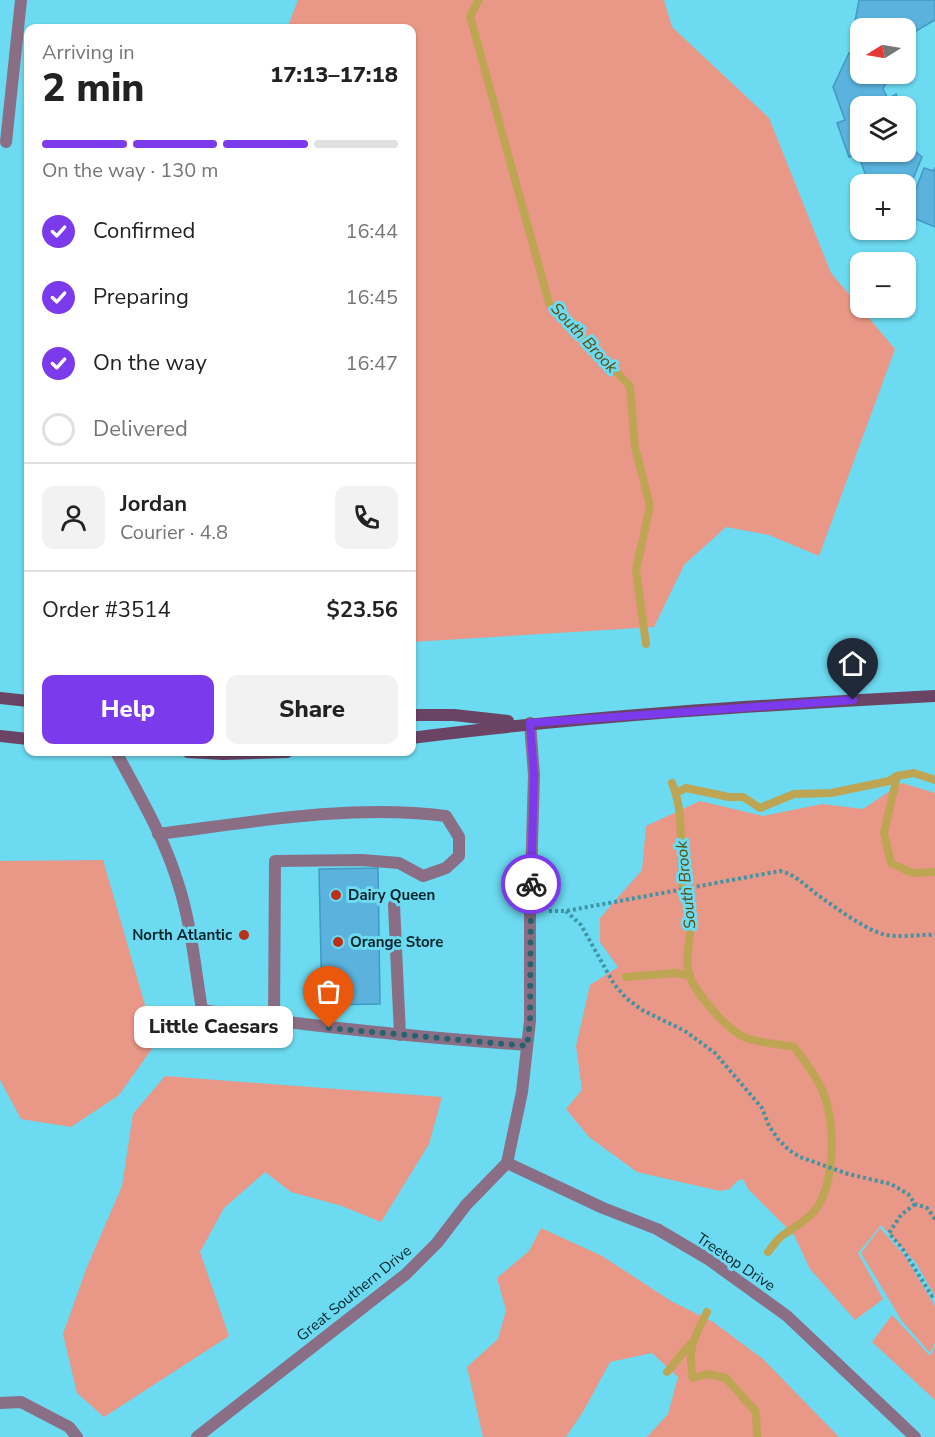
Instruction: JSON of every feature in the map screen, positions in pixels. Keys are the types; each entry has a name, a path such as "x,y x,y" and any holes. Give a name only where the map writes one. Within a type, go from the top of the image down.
{"main road":[{"path":"416,737 530,723 800,703 935,696"},
{"path":"0,698 24,701"},
{"path":"416,715 454,715 530,723"},
{"path":"0,736 24,739"}],"street":[{"path":"6,142 21,0"},
{"path":"507,1163 522,1092 530,1021 534,775 530,723"},
{"path":"118,756 158,834 177,879 188,923 202,1010 274,1021 400,1035 527,1046"},
{"path":"158,834 254,821 334,814 412,812 446,816 459,837 459,856 446,868 423,876 399,863 362,860 275,861 274,1021"},
{"path":"394,904 400,1035"},
{"name":"Great Southern Drive","path":"197,1437 406,1274 437,1243 466,1205 507,1163"},
{"name":"Treetop Drive","path":"507,1163 603,1208 657,1229 708,1259 788,1316 915,1437"},
{"path":"0,1403 21,1402 69,1427 77,1437"}],"path":[{"path":"935,934 896,937 879,933 826,900 789,873 780,872 566,911 580,925 614,984 626,998 642,1010 685,1030 715,1053 762,1107 769,1126 789,1150 815,1163 848,1174 891,1184 908,1194 915,1203 927,1208 935,1219"},
{"path":"915,1203 901,1215 889,1233 902,1248 934,1296"}],"shaded area":[{"path":"298,0 664,0 672,27 769,118 831,273 850,296 850,318 869,318 895,349 819,556 769,535 726,527 684,565 654,627 416,642 416,24 289,24"},
{"path":"902,783 935,793 935,1296 916,1263 881,1225 858,1253 883,1299 855,1320 810,1269 794,1235 748,1189 743,1179 737,1181 730,1189 720,1191 637,1172 589,1137 566,1109 582,1090 576,1046 590,985 618,967 600,942 600,918 642,870 646,826 700,801 763,816 822,804 863,809"},
{"path":"103,860 156,1043 119,1095 71,1127 21,1119 0,1080 0,861"},
{"path":"165,1076 442,1097 429,1144 381,1222 342,1206 291,1192 265,1172 224,1208 200,1252 229,1336 104,1417 77,1393 63,1334 87,1267 122,1186 133,1114"},
{"path":"541,1228 602,1256 671,1301 713,1322 763,1359 839,1437 647,1437 668,1414 678,1377 652,1353 610,1362 584,1410 566,1437 483,1437 467,1367 498,1339 506,1310 497,1278 529,1251"},
{"path":"880,1228 905,1256 935,1306 935,1343 930,1353 902,1321 861,1253"},
{"path":"892,1315 930,1356 935,1347 935,1400 872,1342"}],"building":[{"path":"859,0 935,0 935,20 916,31 916,18 856,18"},
{"path":"849,53 850,84 885,84 883,89 886,96 850,96 849,157 837,123 845,120 833,87"},
{"path":"916,152 922,157 915,174 865,174 861,162 916,162"},
{"path":"924,168 933,171 935,168 935,227 916,219 916,189"},
{"path":"378,868 380,1004 322,1005 319,869"}],"waterway":[{"name":"South Brook","path":"479,0 470,16 549,303 630,386 635,447 650,506 636,570 646,644"},
{"path":"897,776 914,773 935,780"},
{"path":"676,793 686,788 729,797 743,797 760,808 794,794 831,793 889,781 897,776 884,833 891,863 912,873 935,872"},
{"name":"South Brook","path":"672,783 677,797 681,825 682,882 691,917 687,962 690,977 706,1002 737,1033 755,1041 794,1047 819,1083 828,1110 832,1139 830,1170 822,1198 813,1213 781,1237 768,1252"},
{"path":"626,977 675,973 690,976"},
{"name":"South Brook","path":"707,1312 698,1329 691,1351 693,1378 708,1374 726,1378 756,1412 757,1437"},
{"path":"667,1372 691,1343"}],"way so far":[{"path":"329,1028 527,1046 530,1021 531,884"}],"place":[{"name":"Dairy Queen","path":"336,895"},
{"name":"North Atlantic","path":"244,935"},
{"name":"Orange Store","path":"338,942"},
{"name":"Little Caesars","path":"329,1028"}],"route":[{"path":"531,884 534,775 530,723 853,700"}]}
